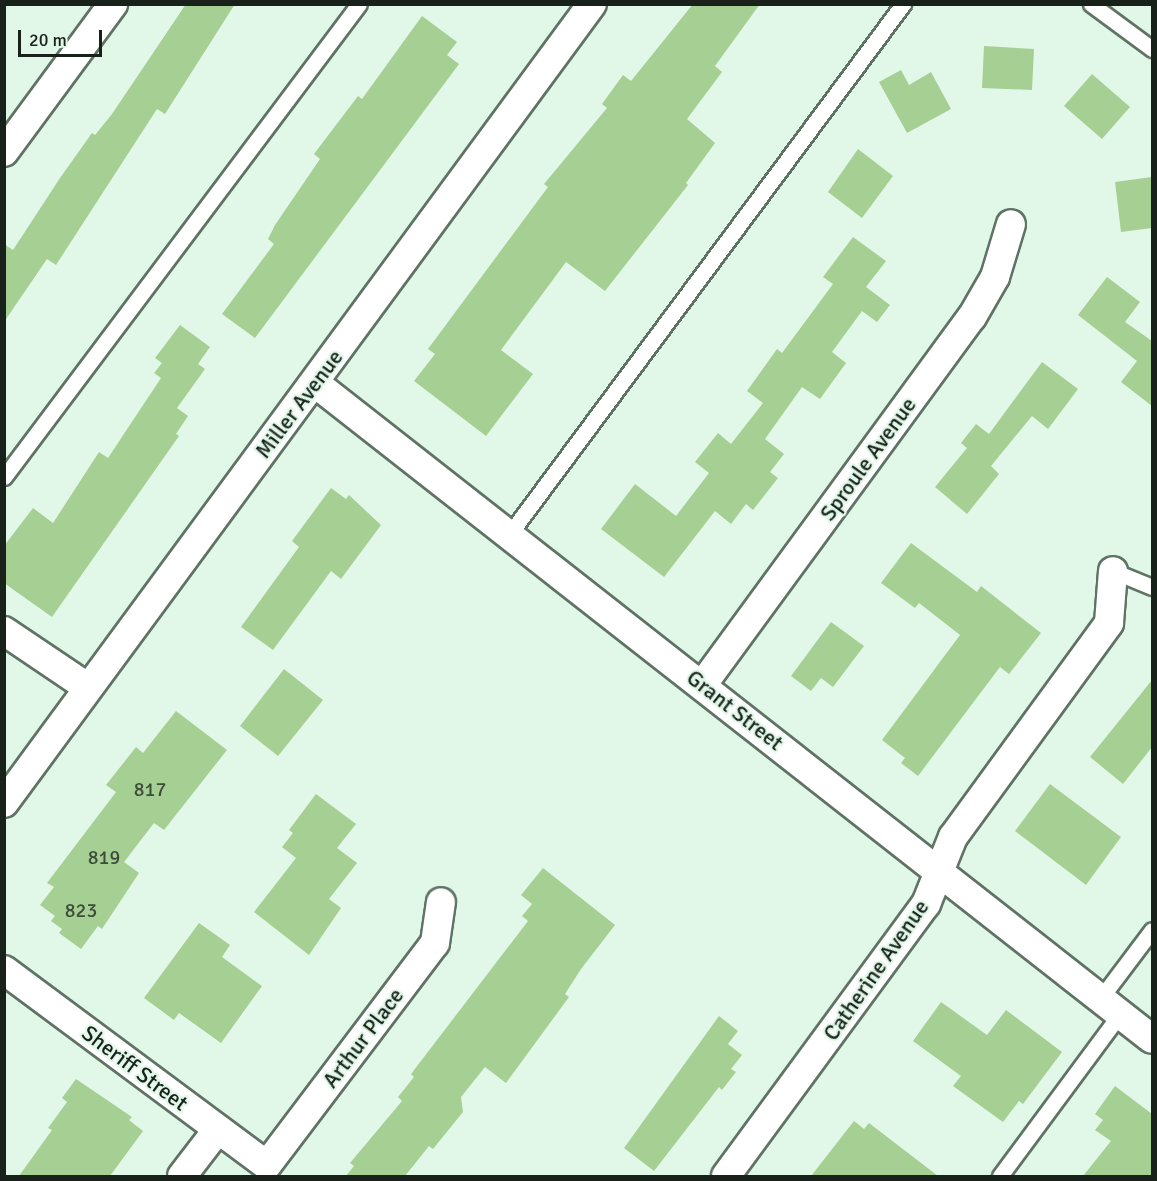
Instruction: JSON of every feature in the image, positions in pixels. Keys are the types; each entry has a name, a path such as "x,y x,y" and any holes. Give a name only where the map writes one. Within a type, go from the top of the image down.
{"street":[{"path":"4,152 113,4"},
{"name":"Miller Avenue","path":"4,803 87,687 315,383 592,4"},
{"name":"Sproule Avenue","path":"704,684 978,308 995,277 1011,224"},
{"name":"Grant Street","path":"315,383 508,536 704,684 1152,1040"},
{"name":"Catherine Avenue","path":"726,1176 926,904 953,837 1109,623 1113,571"},
{"path":"4,631 87,687"},
{"name":"Arthur Place","path":"267,1165 435,943 441,902"},
{"name":"Sheriff Street","path":"4,970 267,1165"},
{"path":"182,1176 218,1129"}],"lane":[{"path":"4,477 359,4"},
{"path":"508,536 903,4"},
{"path":"1091,4 1152,49"},
{"path":"1113,571 1152,586"},
{"path":"1000,1176 1110,1007 1152,930"}],"building":[{"path":"186,4 235,4 165,114 157,109 56,265 47,259 4,322 4,244 13,250 60,178 92,133 95,135 112,114"},
{"path":"693,4 760,4 715,66 722,72 687,119 715,143 686,183 688,185 605,291 566,262 501,350 533,374 486,436 414,381 435,354 428,349 548,187 544,184 607,108 602,104 623,75 631,81"},
{"path":"422,16 457,42 447,55 459,64 255,338 222,314 274,244 268,239 275,225 320,159 314,154 358,96 362,99"},
{"path":"984,46 1034,49 1032,90 982,88"},
{"path":"901,70 909,85 931,72 951,109 907,133 879,82"},
{"path":"1092,74 1130,107 1102,139 1064,106"},
{"path":"858,149 893,176 862,218 828,192"},
{"path":"1152,177 1152,228 1121,232 1115,182"},
{"path":"853,237 886,261 866,287 890,305 877,322 862,311 832,352 846,363 820,399 802,387 765,439 784,454 770,472 778,478 753,510 746,504 731,524 715,511 664,577 601,529 635,484 676,516 709,473 695,462 718,433 731,444 763,403 747,391 777,349 782,353 833,284 823,277"},
{"path":"1107,277 1140,302 1125,322 1152,341 1152,406 1121,382 1137,361 1078,315"},
{"path":"180,325 210,347 198,364 205,369 177,408 188,416 176,434 179,436 52,617 4,583 4,546 33,508 53,523 99,452 108,458 161,378 154,373 162,363 155,358"},
{"path":"1042,362 1078,389 1048,429 1032,416 991,466 999,474 967,514 935,487 967,448 961,443 976,424 989,434"},
{"path":"331,488 346,499 349,495 381,525 341,579 331,571 273,650 241,627 299,547 292,541"},
{"path":"911,543 977,592 981,586 1041,633 1009,674 1000,667 918,776 901,763 905,758 882,740 960,635 919,603 915,608 881,583"},
{"path":"831,622 864,646 833,687 821,678 811,691 791,676"},
{"path":"284,669 323,700 278,756 240,726"},
{"path":"1152,680 1152,747 1123,784 1090,757"},
{"path":"176,711 227,750 164,830 154,823 124,862 139,873 102,929 98,926 81,949 59,933 62,929 51,921 55,916 40,905 54,887 47,883 116,792 106,785 136,747 143,753"},
{"path":"1050,784 1121,837 1086,885 1015,831"},
{"path":"316,794 356,824 337,848 357,863 329,899 341,908 309,955 254,912 296,858 282,847 293,833 289,830"},
{"path":"543,868 615,925 565,994 569,997 506,1083 485,1067 461,1097 463,1112 433,1149 429,1146 405,1176 346,1176 354,1166 350,1163 402,1101 398,1097 414,1077 411,1074 528,921 522,916 532,904 521,895"},
{"path":"199,923 230,945 222,957 262,986 221,1043 179,1013 174,1020 144,998"},
{"path":"941,1002 987,1035 1006,1010 1062,1052 1023,1104 1019,1101 1003,1122 953,1086 961,1076 913,1041"},
{"path":"719,1016 738,1031 728,1044 742,1055 731,1069 736,1072 722,1090 719,1087 654,1171 624,1148"},
{"path":"76,1079 132,1117 129,1120 143,1131 110,1176 19,1176 52,1130 48,1128 67,1102 62,1098"},
{"path":"1115,1086 1152,1114 1152,1176 1083,1176 1111,1141 1095,1130 1103,1120 1095,1114"},
{"path":"854,1121 864,1129 869,1123 938,1176 811,1176"}]}
